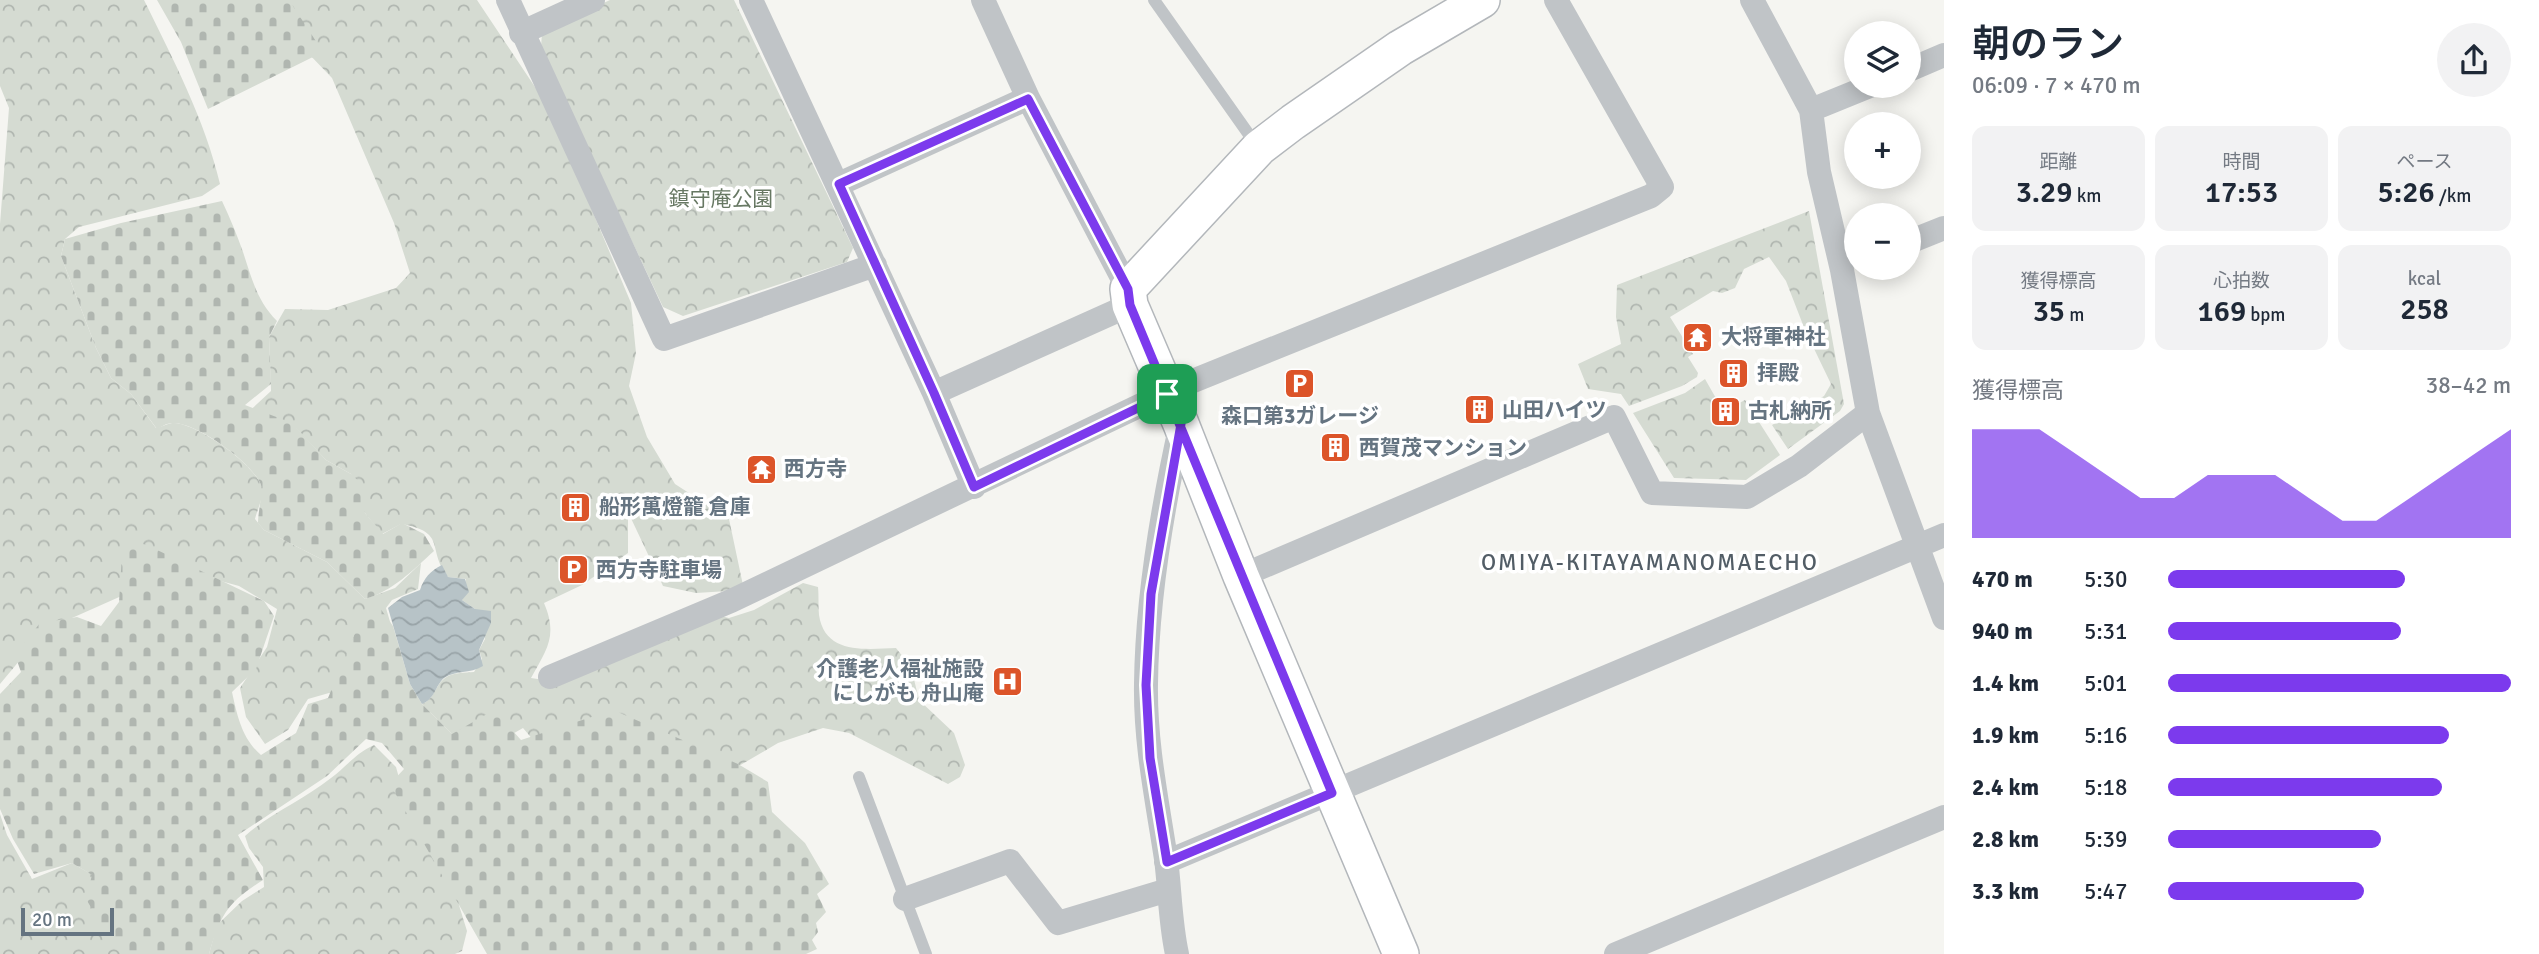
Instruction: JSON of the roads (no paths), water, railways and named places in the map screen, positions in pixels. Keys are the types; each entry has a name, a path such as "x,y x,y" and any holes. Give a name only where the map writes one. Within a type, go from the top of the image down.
{"street":[{"path":"508,0 664,339 875,265"},
{"path":"521,33 593,0"},
{"path":"751,0 839,184 974,487"},
{"path":"983,0 1028,99 1129,297 1241,576 1401,954"},
{"path":"934,393 1129,297 1259,148 1400,48 1482,0"},
{"path":"1177,954 1167,862 1150,758 1146,685 1151,594 1174,409 1196,380 1651,196 1662,187 1556,0"},
{"path":"1752,0 1811,110 1819,172 1844,251"},
{"path":"1921,65 1944,55"},
{"path":"1811,110 1844,97"},
{"path":"839,184 1028,99"},
{"path":"1921,237 1944,228"},
{"path":"1851,280 1868,413 1944,618"},
{"path":"550,677 731,601 974,487 1174,409"},
{"path":"1241,576 1614,417 1652,493 1747,497 1799,466 1868,413"},
{"path":"1167,862 1944,535"},
{"path":"1616,954 1944,817"},
{"path":"905,899 1010,861 1058,923 1168,890"}],"lane":[{"path":"1154,0 1259,148"},
{"path":"859,777 926,954"}],"water":[{"path":"442,565 448,577 465,579 469,592 462,600 475,609 491,611 491,623 479,650 483,666 444,678 430,699 422,704 410,684 388,608 402,597 420,590 428,575"}],"place":[{"name":"大将軍神社","path":"1698,337"},
{"name":"拝殿","path":"1734,373"},
{"name":"森口第3ガレージ","path":"1300,384"},
{"name":"山田ハイツ","path":"1479,410"},
{"name":"古札納所","path":"1725,411"},
{"name":"西賀茂マンション","path":"1336,448"},
{"name":"西方寺","path":"761,469"},
{"name":"船形萬燈籠 倉庫","path":"576,507"},
{"name":"西方寺駐車場","path":"573,570"},
{"name":"介護老人福祉施設 にしがも 舟山庵","path":"1007,681"}],"district":[{"name":"OMIYA-KITAYAMANOMAECHO","path":"1650,562"}],"park label":[{"name":"鎮守庵公園","path":"721,199"}]}
